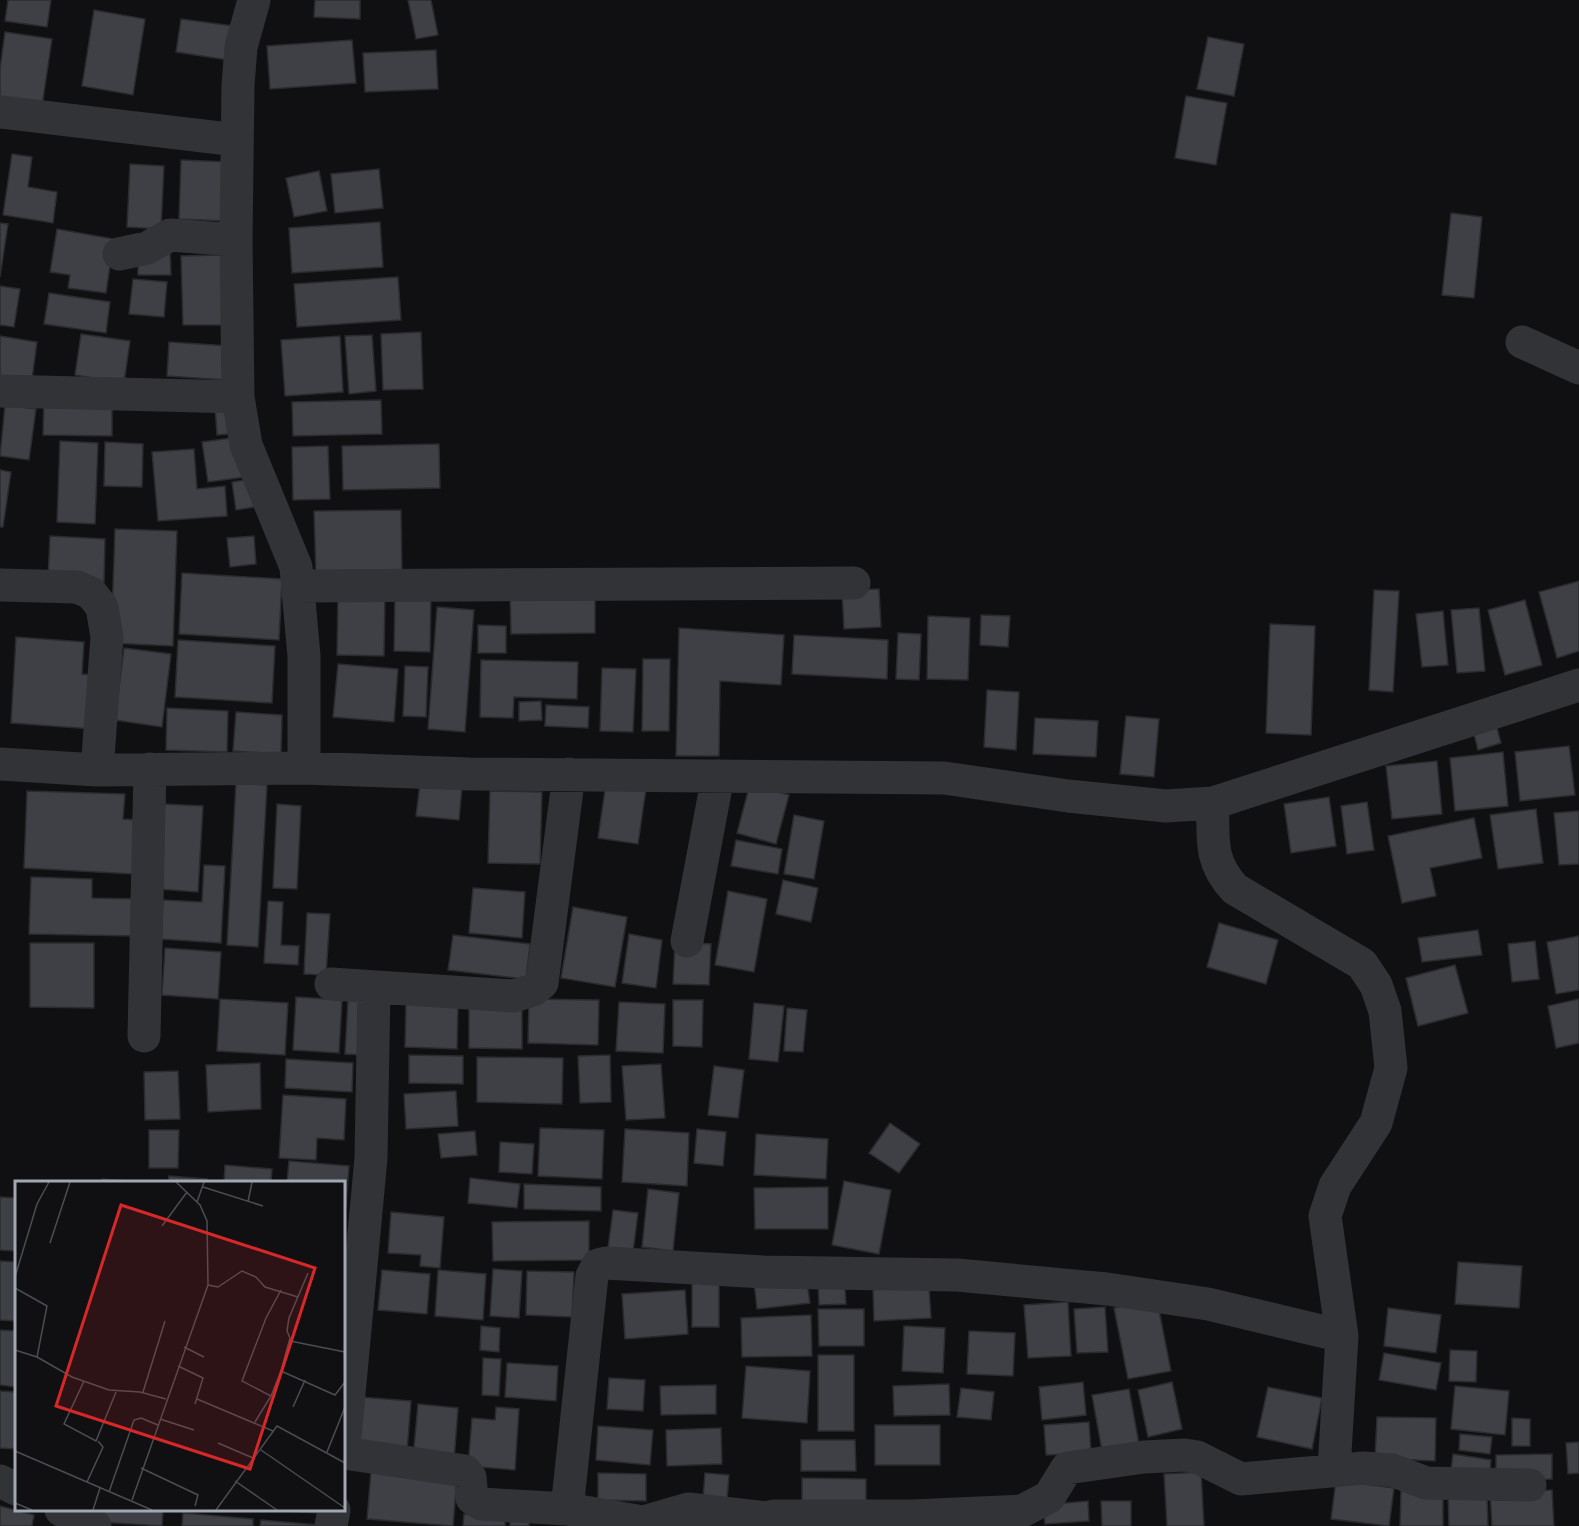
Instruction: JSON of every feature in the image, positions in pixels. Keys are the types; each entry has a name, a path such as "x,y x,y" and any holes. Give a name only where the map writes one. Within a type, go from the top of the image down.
{"street":[{"path":"254,0 241,47 237,140 238,397 246,445 296,567 304,657 304,768"},
{"path":"0,112 237,140"},
{"path":"119,254 147,248 170,235 236,240"},
{"path":"1522,342 1579,368"},
{"path":"0,391 238,397"},
{"path":"298,586 854,583"},
{"path":"0,585 77,587 91,593 102,607 107,637 97,770"},
{"path":"0,764 97,770 304,768 469,774 944,778 1068,796 1166,806 1213,802 1579,685"},
{"path":"144,1036 150,770"},
{"path":"331,984 514,996 533,990 542,983 568,774"},
{"path":"687,940 718,776"},
{"path":"1213,802 1213,844 1220,873 1235,889 1362,964 1376,985 1385,1011 1391,1068 1376,1123 1335,1186 1325,1216 1342,1336 1334,1469"},
{"path":"345,1436 371,1158 374,987"},
{"path":"567,1509 592,1276 598,1265 606,1263 764,1272 957,1275 1107,1289 1208,1304 1342,1336"},
{"path":"345,1453 465,1471 470,1477 472,1498 481,1504 567,1509 644,1522 688,1509 766,1522 1005,1519 1043,1503 1067,1468 1144,1457 1197,1457 1241,1479 1334,1469 1392,1470 1426,1483 1530,1485"},
{"path":"0,1481 15,1488"},
{"path":"331,1526 334,1511"}],"building":[{"path":"8,0 51,0 47,27 5,21"},
{"path":"315,0 360,0 360,19 314,17"},
{"path":"408,0 431,0 438,35 416,39"},
{"path":"94,10 145,19 133,95 82,86"},
{"path":"181,19 233,26 228,60 176,52"},
{"path":"5,32 52,39 42,106 0,100 0,69"},
{"path":"1208,37 1244,44 1234,96 1197,89"},
{"path":"352,40 356,83 270,89 267,46"},
{"path":"436,50 438,89 365,92 363,53"},
{"path":"1186,96 1227,103 1216,165 1175,158"},
{"path":"12,154 32,157 28,187 57,192 53,223 3,215"},
{"path":"181,160 229,162 226,221 179,219"},
{"path":"130,164 164,166 161,229 127,227"},
{"path":"379,169 383,208 335,213 331,174"},
{"path":"319,171 327,211 294,217 286,178"},
{"path":"1451,213 1482,217 1474,298 1442,295"},
{"path":"380,222 383,267 292,273 289,228"},
{"path":"0,223 8,224 0,277"},
{"path":"57,229 114,239 106,293 68,288 70,275 50,272"},
{"path":"138,252 170,252 171,275 138,275"},
{"path":"224,255 226,325 183,325 181,256"},
{"path":"398,277 401,320 297,327 294,284"},
{"path":"133,279 167,282 164,317 129,314"},
{"path":"0,286 20,289 14,327 0,325"},
{"path":"49,293 110,302 106,333 44,324"},
{"path":"421,332 423,389 383,390 381,334"},
{"path":"81,334 130,341 124,383 75,375"},
{"path":"372,335 376,391 349,394 345,336"},
{"path":"0,336 37,342 31,387 0,383"},
{"path":"340,336 343,392 285,396 281,340"},
{"path":"169,342 230,346 227,380 167,376"},
{"path":"44,400 112,402 112,436 43,435"},
{"path":"381,400 382,434 293,436 292,402"},
{"path":"236,404 239,433 217,435 215,406"},
{"path":"5,405 36,409 29,460 0,456"},
{"path":"239,437 245,477 208,482 202,442"},
{"path":"60,441 98,443 95,524 57,522"},
{"path":"105,442 143,444 142,487 104,486"},
{"path":"439,444 440,488 343,490 342,446"},
{"path":"328,446 330,499 293,500 292,447"},
{"path":"194,449 197,489 225,486 227,516 158,521 152,452"},
{"path":"0,470 11,472 3,527 0,527"},
{"path":"257,478 261,506 236,510 232,482"},
{"path":"401,510 402,572 316,574 314,511"},
{"path":"115,529 177,531 173,646 111,643"},
{"path":"50,536 105,539 104,582 48,579"},
{"path":"254,536 256,564 230,567 227,538"},
{"path":"182,573 282,579 279,640 179,634"},
{"path":"1579,581 1579,651 1557,658 1539,592"},
{"path":"879,589 881,627 844,629 842,590"},
{"path":"595,590 595,633 511,634 510,591"},
{"path":"1374,590 1399,591 1393,692 1369,690"},
{"path":"395,591 431,592 430,652 394,651"},
{"path":"338,592 385,593 384,656 337,655"},
{"path":"1525,600 1542,665 1505,675 1488,610"},
{"path":"437,607 474,610 465,732 428,729"},
{"path":"1479,608 1485,671 1457,673 1451,610"},
{"path":"1443,611 1448,665 1422,667 1416,614"},
{"path":"981,615 1010,616 1008,647 980,645"},
{"path":"928,616 970,618 968,680 927,679"},
{"path":"1270,624 1315,626 1311,735 1266,733"},
{"path":"478,625 506,626 506,653 478,653"},
{"path":"679,628 784,635 781,685 720,681 719,756 676,756"},
{"path":"898,633 921,634 919,680 896,679"},
{"path":"794,635 888,640 887,679 792,674"},
{"path":"16,637 84,642 82,674 96,675 92,729 11,723"},
{"path":"178,640 275,646 272,703 175,697"},
{"path":"124,648 171,654 162,727 115,720"},
{"path":"643,659 670,659 669,731 642,731"},
{"path":"481,660 578,662 577,699 514,697 513,718 480,717"},
{"path":"338,664 398,669 394,722 333,717"},
{"path":"405,666 428,667 426,717 403,716"},
{"path":"602,668 636,669 633,732 600,731"},
{"path":"987,690 1019,692 1016,750 984,747"},
{"path":"541,701 542,720 519,721 519,702"},
{"path":"546,705 589,707 588,728 545,726"},
{"path":"167,708 228,711 227,752 166,750"},
{"path":"236,712 282,715 281,754 233,751"},
{"path":"1126,716 1159,719 1154,777 1120,774"},
{"path":"1035,718 1098,721 1096,757 1033,754"},
{"path":"1495,720 1501,743 1478,750 1472,726"},
{"path":"1569,746 1575,795 1520,801 1515,752"},
{"path":"1503,752 1508,806 1455,811 1450,758"},
{"path":"1437,761 1442,814 1392,819 1386,766"},
{"path":"607,776 647,782 638,844 598,838"},
{"path":"236,783 267,785 258,947 227,945"},
{"path":"420,783 462,787 459,820 416,816"},
{"path":"750,784 789,795 776,844 737,833"},
{"path":"27,791 125,794 123,819 139,820 133,874 24,868"},
{"path":"490,791 542,792 540,864 488,863"},
{"path":"1329,797 1336,846 1291,853 1284,804"},
{"path":"1367,802 1374,850 1347,854 1341,806"},
{"path":"163,804 203,806 198,892 158,889"},
{"path":"277,804 301,806 297,889 273,888"},
{"path":"1536,809 1543,863 1498,869 1490,815"},
{"path":"1579,811 1579,864 1559,865 1554,813"},
{"path":"794,815 824,821 814,879 784,874"},
{"path":"1474,818 1482,858 1430,868 1436,896 1402,903 1388,836"},
{"path":"736,840 782,849 778,874 731,866"},
{"path":"204,865 225,866 221,943 161,939 163,900 202,902"},
{"path":"31,877 92,879 92,898 136,899 135,936 29,934"},
{"path":"783,880 818,888 811,922 776,914"},
{"path":"473,888 525,892 522,938 469,933"},
{"path":"728,891 767,899 754,972 715,965"},
{"path":"268,901 283,902 281,945 299,946 298,965 264,963"},
{"path":"573,907 627,917 615,987 561,978"},
{"path":"307,913 330,914 326,975 304,974"},
{"path":"1219,923 1278,940 1266,984 1207,967"},
{"path":"1478,930 1482,955 1422,962 1418,938"},
{"path":"629,934 662,940 656,988 622,983"},
{"path":"453,935 530,944 526,979 448,970"},
{"path":"1579,936 1579,990 1556,994 1547,942"},
{"path":"1535,941 1539,979 1512,982 1508,944"},
{"path":"675,942 711,944 709,985 673,984"},
{"path":"30,943 94,943 94,1008 30,1007"},
{"path":"165,948 221,952 218,999 162,995"},
{"path":"1455,965 1468,1013 1418,1026 1406,978"},
{"path":"296,997 342,1000 339,1053 293,1050"},
{"path":"220,999 288,1003 285,1055 217,1051"},
{"path":"529,999 599,1000 598,1045 528,1043"},
{"path":"1579,999 1579,1043 1556,1048 1548,1006"},
{"path":"348,1000 367,1001 364,1055 345,1054"},
{"path":"673,1000 703,1000 702,1047 673,1046"},
{"path":"469,1002 522,1003 522,1049 469,1048"},
{"path":"619,1002 665,1004 663,1053 616,1051"},
{"path":"754,1003 784,1006 778,1062 749,1059"},
{"path":"406,1004 458,1005 457,1049 405,1047"},
{"path":"787,1008 807,1010 803,1052 784,1051"},
{"path":"409,1055 463,1056 463,1084 409,1083"},
{"path":"610,1055 611,1102 580,1103 578,1056"},
{"path":"477,1057 563,1058 562,1104 477,1102"},
{"path":"286,1059 353,1063 352,1092 285,1088"},
{"path":"260,1063 261,1109 208,1112 206,1065"},
{"path":"661,1064 665,1118 626,1120 622,1066"},
{"path":"714,1066 744,1070 738,1118 708,1115"},
{"path":"178,1071 180,1119 145,1120 144,1072"},
{"path":"456,1091 458,1126 406,1129 404,1094"},
{"path":"283,1095 346,1099 344,1140 317,1138 316,1160 279,1158"},
{"path":"890,1123 920,1144 899,1173 869,1153"},
{"path":"540,1128 604,1130 602,1179 538,1176"},
{"path":"625,1129 689,1133 687,1186 622,1182"},
{"path":"697,1129 726,1132 723,1166 694,1163"},
{"path":"149,1130 179,1130 178,1168 149,1168"},
{"path":"475,1131 477,1155 441,1158 438,1134"},
{"path":"756,1134 828,1139 826,1179 754,1175"},
{"path":"500,1142 534,1144 532,1174 499,1172"},
{"path":"289,1161 349,1166 346,1207 345,1181 287,1181"},
{"path":"225,1165 272,1169 271,1181 224,1181"},
{"path":"169,1176 207,1179 207,1181 168,1181"},
{"path":"470,1178 520,1184 517,1208 468,1203"},
{"path":"102,1179 129,1181 102,1181"},
{"path":"844,1181 891,1190 879,1254 832,1245"},
{"path":"524,1184 601,1187 601,1211 524,1209"},
{"path":"828,1187 828,1229 755,1229 754,1188"},
{"path":"648,1189 679,1193 673,1251 642,1247"},
{"path":"0,1197 15,1198 15,1251 0,1250"},
{"path":"613,1210 638,1213 633,1252 608,1248"},
{"path":"391,1212 444,1217 440,1268 420,1266 421,1255 388,1253"},
{"path":"589,1221 589,1260 493,1261 492,1222"},
{"path":"0,1261 15,1262 15,1321 0,1320"},
{"path":"1458,1262 1522,1266 1519,1308 1455,1304"},
{"path":"493,1269 522,1271 519,1318 490,1316"},
{"path":"382,1270 430,1274 427,1314 378,1310"},
{"path":"438,1270 486,1274 483,1320 435,1316"},
{"path":"527,1271 574,1272 572,1317 526,1315"},
{"path":"806,1276 810,1303 757,1309 754,1282"},
{"path":"844,1276 846,1304 819,1305 818,1278"},
{"path":"692,1278 719,1279 719,1327 692,1327"},
{"path":"929,1286 931,1318 874,1321 873,1289"},
{"path":"685,1290 688,1334 625,1339 622,1294"},
{"path":"1157,1300 1171,1371 1128,1379 1114,1308"},
{"path":"1068,1302 1071,1356 1028,1358 1024,1305"},
{"path":"1105,1307 1108,1352 1077,1353 1074,1309"},
{"path":"1388,1308 1441,1315 1436,1353 1384,1346"},
{"path":"818,1309 864,1309 864,1346 819,1346"},
{"path":"811,1315 812,1356 742,1357 741,1318"},
{"path":"481,1326 500,1328 499,1352 480,1350"},
{"path":"904,1326 945,1328 943,1373 902,1371"},
{"path":"0,1330 15,1331 15,1387 0,1385"},
{"path":"969,1331 1015,1333 1013,1376 967,1374"},
{"path":"1450,1350 1477,1351 1476,1382 1449,1381"},
{"path":"1384,1353 1441,1363 1436,1390 1379,1380"},
{"path":"818,1355 854,1355 854,1431 818,1431"},
{"path":"483,1358 501,1359 499,1396 482,1395"},
{"path":"507,1363 558,1366 556,1401 505,1397"},
{"path":"746,1366 810,1371 807,1423 742,1418"},
{"path":"609,1378 645,1380 643,1411 607,1409"},
{"path":"1083,1382 1086,1415 1042,1420 1039,1387"},
{"path":"1172,1382 1182,1429 1148,1437 1138,1390"},
{"path":"949,1384 950,1415 894,1416 893,1386"},
{"path":"716,1385 716,1414 661,1415 660,1386"},
{"path":"1455,1386 1509,1391 1505,1435 1451,1429"},
{"path":"1268,1387 1322,1398 1312,1449 1257,1437"},
{"path":"961,1388 994,1392 991,1420 957,1417"},
{"path":"1129,1389 1139,1444 1102,1451 1092,1395"},
{"path":"0,1391 15,1392 15,1449 0,1448"},
{"path":"360,1397 411,1401 407,1452 356,1448"},
{"path":"418,1404 458,1408 454,1461 413,1458"},
{"path":"496,1407 519,1409 515,1470 468,1466 472,1418 495,1420"},
{"path":"1377,1417 1436,1418 1435,1461 1375,1458"},
{"path":"1512,1418 1530,1419 1530,1446 1512,1446"},
{"path":"1089,1422 1091,1453 1046,1455 1044,1425"},
{"path":"875,1425 940,1425 940,1465 875,1465"},
{"path":"598,1426 653,1430 650,1465 596,1460"},
{"path":"721,1428 722,1464 667,1466 666,1430"},
{"path":"1460,1434 1492,1437 1490,1454 1459,1450"},
{"path":"801,1440 855,1440 856,1471 801,1471"},
{"path":"1579,1442 1579,1473 1568,1474 1566,1443"},
{"path":"1453,1454 1491,1460 1489,1483 1450,1478"},
{"path":"1552,1454 1552,1479 1496,1480 1496,1455"},
{"path":"371,1471 457,1478 453,1526 367,1519"},
{"path":"1201,1472 1204,1526 1167,1526 1164,1474"},
{"path":"598,1473 646,1474 646,1501 598,1500"},
{"path":"705,1473 729,1475 727,1500 703,1498"},
{"path":"802,1478 866,1479 866,1502 802,1501"},
{"path":"1336,1480 1394,1488 1389,1526 1331,1519"},
{"path":"1401,1490 1443,1490 1443,1526 1400,1526"},
{"path":"1552,1490 1554,1526 1492,1526 1490,1493"},
{"path":"1487,1491 1488,1526 1449,1526 1448,1493"},
{"path":"1088,1501 1089,1521 1045,1524 1043,1505"},
{"path":"1101,1501 1131,1501 1131,1526 1102,1526"},
{"path":"0,1506 34,1515 32,1526 0,1526"},
{"path":"102,1511 163,1511 162,1526 101,1522"},
{"path":"287,1511 316,1511 316,1513"},
{"path":"183,1513 253,1519 253,1526 182,1526"},
{"path":"464,1514 505,1518 505,1526 463,1526"},
{"path":"510,1517 529,1519 529,1526 510,1526"},
{"path":"261,1520 318,1525 318,1526 260,1526"}]}
